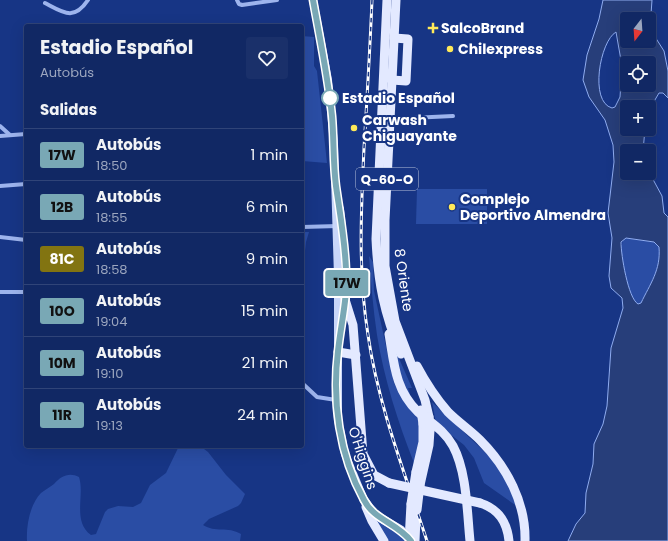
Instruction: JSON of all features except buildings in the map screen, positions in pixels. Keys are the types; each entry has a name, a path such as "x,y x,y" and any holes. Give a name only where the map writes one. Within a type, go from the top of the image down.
{"main road":[{"name":"O'Higgins","path":"314,0 329,91 336,186 347,276 346,299 338,352"},
{"name":"8 Oriente","path":"387,0 376,239 378,272 383,305 428,424 417,468 414,507"},
{"name":"8 Oriente","path":"396,0 385,220 385,258 390,299 400,335 425,400 428,424 429,445 414,507"},
{"path":"383,73 392,80 406,80 408,39 394,38"},
{"name":"O'Higgins","path":"340,226 336,400 342,444 364,500"},
{"path":"338,277 353,325 363,454 374,475 389,483 480,503 492,508 500,515 506,526 509,541"},
{"path":"383,305 393,365 401,389 413,406 445,434 458,457 463,476 470,541"},
{"path":"400,335 439,401 453,417 485,445 505,471 520,506 525,541"},
{"path":"338,352 356,355"},
{"path":"364,500 372,511 401,530"},
{"path":"364,500 374,526 384,541"},
{"name":"Q-60-O","path":"409,541 414,507"},
{"name":"Q-60-O","path":"414,507 416,541"},
{"path":"374,526 378,521 384,519"}],"street":[{"path":"45,3 62,12 70,14 80,10 88,0"},
{"path":"238,2 242,5 278,0"},
{"path":"390,119 453,116"},
{"path":"0,126 10,135"},
{"path":"0,136 24,134"},
{"path":"0,186 24,184"},
{"path":"304,227 340,226"},
{"path":"0,237 24,240"},
{"path":"0,292 24,292"},
{"path":"304,385 317,397 336,400"}],"shaded area":[{"path":"603,0 652,0 651,12 620,12 620,48 656,48 656,38 664,51 668,71 668,98 663,93 659,93 655,100 620,100 620,136 644,136 644,144 620,144 620,180 653,180 662,196 664,213 668,217 668,541 568,541 576,524 585,513 586,493 593,464 594,444 603,424 607,406 611,348 623,308 622,298 611,288 609,276 612,238 608,213 614,162 613,145 605,120 589,97 583,80 587,55 599,19","holes":["626,238 654,242 659,247 657,270 641,303 638,304 631,294 622,256 621,242"]},
{"name":"Estadio Español","path":"304,36 314,37 314,66 317,71 327,163 304,161"},
{"name":"Complejo Deportivo Almendra","path":"417,189 487,189 487,224 416,224"},
{"path":"304,232 309,232 304,260"},
{"path":"624,238 655,242 659,247 657,270 641,303 638,304 634,300 627,283 622,251 622,243"},
{"path":"369,256 373,262 374,291 394,383 419,420 421,432 418,452 414,463 402,432 383,368 372,296"},
{"path":"394,347 412,388 408,388 412,401 399,376"},
{"path":"432,402 490,457 508,482 518,507 484,483 474,458 464,445 436,423"},
{"path":"178,448 203,448 208,452 226,475 245,494 238,506 209,519 203,525 212,529 231,530 241,534 240,541 27,541 28,522 34,503 41,493 62,477 72,475 79,477 81,492 80,515 85,529 91,535 96,534 105,512 108,509 118,506 133,507 141,503 150,485 166,473"},
{"path":"372,513 407,536 407,541 387,541"}],"railway":[{"path":"372,0 361,219 365,312 378,387 385,413 427,541"}],"bus line":[{"name":"17W","path":"313,0 329,91 336,186 343,226 347,284 338,352 336,400 342,444 364,500 370,509 377,516 398,527 411,541"}],"place":[{"name":"SalcoBrand","path":"433,28"},
{"name":"Chilexpress","path":"450,49"},
{"name":"Estadio Español","path":"330,98"},
{"name":"Carwash Chiguayante","path":"354,128"},
{"name":"Complejo Deportivo Almendra","path":"452,207"}]}
